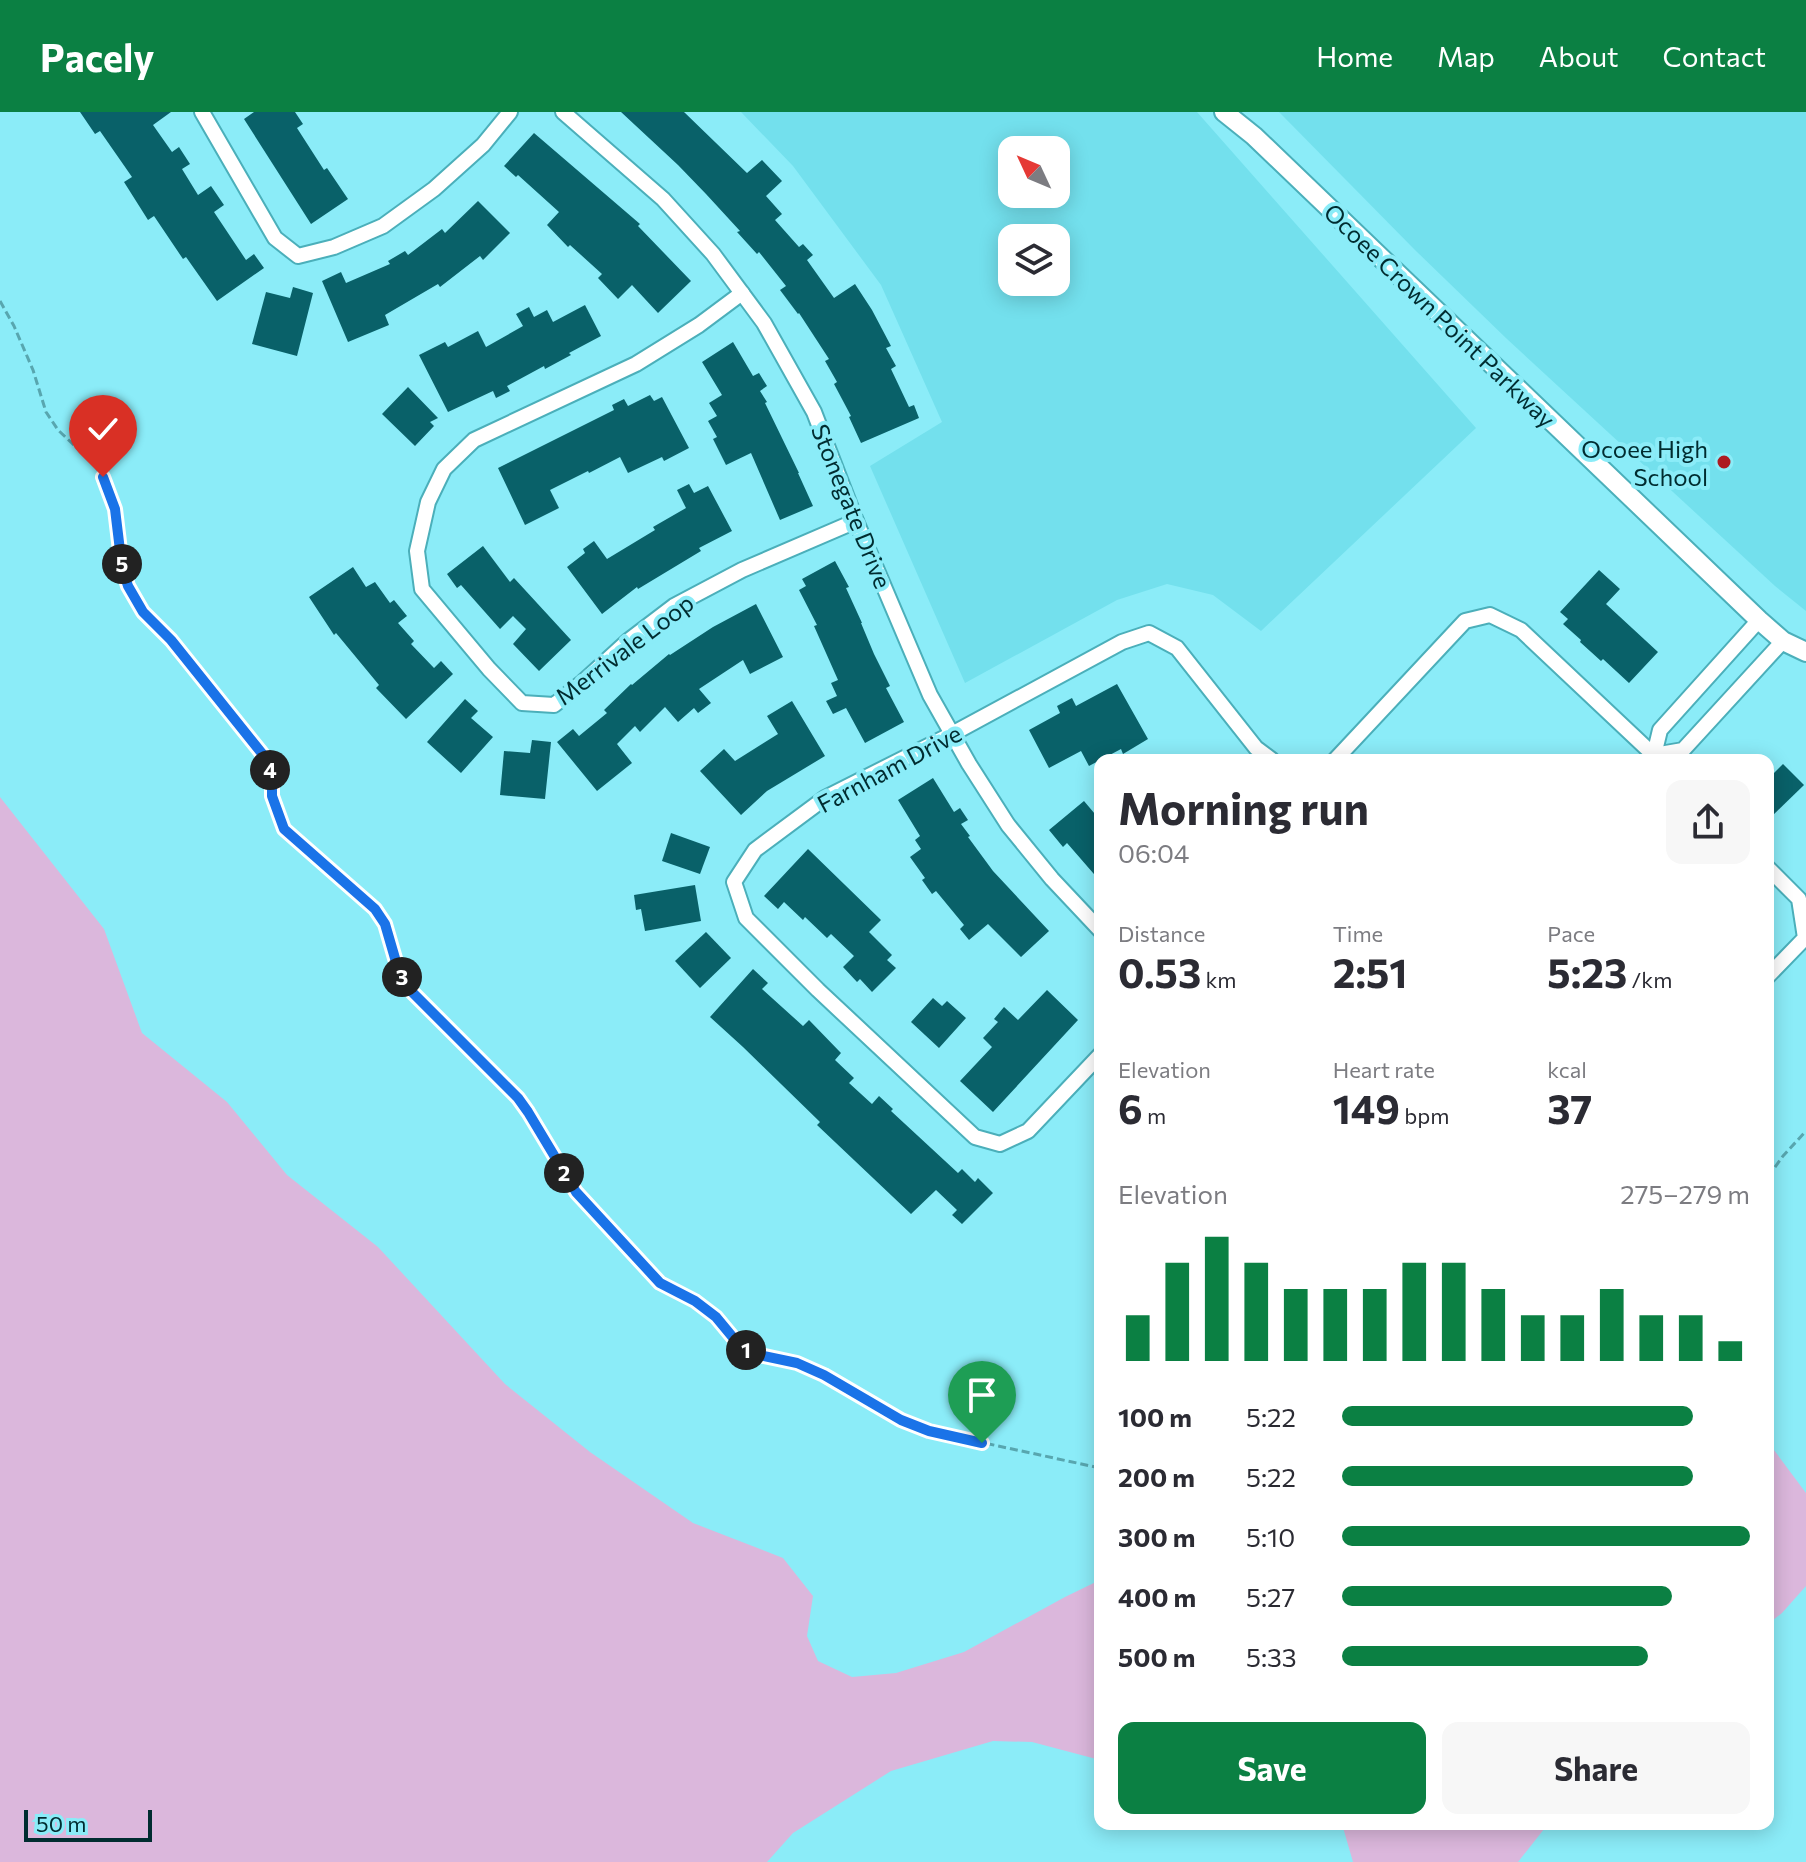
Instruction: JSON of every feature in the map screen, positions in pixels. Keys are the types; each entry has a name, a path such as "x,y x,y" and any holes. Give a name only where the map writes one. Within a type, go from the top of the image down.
{"street":[{"path":"202,112 275,238 298,256 334,247 383,226 454,172 483,145 510,112"},
{"name":"Stonegate Drive","path":"563,112 663,199 713,254 764,323 814,412 856,521 930,695 1008,825 1094,924"},
{"name":"Ocoee Crown Point Parkway","path":"1224,112 1254,136 1759,620 1783,641 1806,652"},
{"name":"Ocoee Crown Point Parkway","path":"1246,112 1254,136"},
{"name":"Merrivale Loop","path":"742,293 699,325 636,364 474,440 444,469 428,502 417,551 422,589 522,703 554,705 674,606 742,570 856,521"},
{"path":"1341,754 1465,621 1490,615 1521,630 1650,754"},
{"path":"1655,754 1660,730 1759,620"},
{"name":"Farnham Drive","path":"1094,1061 1028,1131 1000,1144 975,1137 746,918 734,882 755,850 825,798 1122,642 1149,633 1177,648 1264,754"},
{"path":"1668,754 1683,750 1783,641"},
{"path":"1774,874 1799,899 1805,938 1774,970"}],"path":[{"path":"0,301 33,370 46,412 58,430 93,463 103,477 115,509 122,567 128,586 143,612 171,640 268,761 272,796 284,829 375,909 385,924 399,972 409,989 518,1098 576,1192 652,1275 716,1317 740,1346 750,1353 797,1363 824,1375 901,1420 929,1431 1094,1467"},
{"path":"1774,1169 1806,1131"}],"shaded area":[{"path":"741,112 1197,112 1476,428 1261,631 1213,595 1167,584 1117,600 965,683 870,466 942,422 881,285 793,166"},
{"name":"Ocoee High School","path":"1279,112 1806,112 1806,611 1507,339"},
{"path":"0,797 104,929 142,1033 227,1102 287,1175 378,1247 505,1384 590,1452 693,1523 783,1558 813,1596 807,1636 818,1661 852,1677 896,1673 964,1652 1094,1583 1094,1758 1032,1742 993,1741 891,1771 793,1833 767,1862 0,1862"},
{"path":"1774,1450 1806,1493 1806,1586 1774,1619"},
{"path":"1344,1830 1543,1830 1518,1862 1353,1862"}],"building":[{"path":"80,112 171,112 153,125 172,152 179,147 190,164 182,169 198,195 211,186 224,205 214,212 246,260 254,254 264,268 217,301 154,216 148,220 124,182 132,177 100,131 95,134"},
{"path":"254,112 295,112 303,124 297,128 324,170 327,168 348,199 311,224 244,119"},
{"path":"621,112 684,112 747,173 762,160 782,181 766,196 782,214 775,220 799,247 803,244 813,255 807,260 834,298 855,284 891,346 886,348 896,366 891,369 909,407 914,405 919,418 861,443 834,384 837,382 825,361 829,359 780,290 786,286 706,194"},
{"path":"534,133 640,224 638,226 691,281 658,313 632,285 618,299 598,278 602,274 570,245 568,247 547,225 559,212 504,166"},
{"path":"478,201 510,233 483,260 480,256 440,287 438,284 385,315 389,325 348,342 322,281 341,272 346,283 390,264 388,261 405,251 408,255 442,229 445,233"},
{"path":"293,287 313,293 297,356 252,344 266,292 290,298"},
{"path":"585,305 601,336 545,369 544,366 507,386 510,391 496,398 493,391 448,412 419,355 445,342 448,347 478,331 486,347 523,326 516,314 529,307 534,317 547,310 553,322"},
{"path":"733,342 753,376 759,373 767,386 760,391 813,506 780,520 751,453 726,465 708,421 717,416 709,403 722,395 702,362"},
{"path":"408,387 438,418 430,422 434,426 415,446 382,414"},
{"path":"650,395 654,401 662,397 689,448 664,461 662,457 628,473 620,457 588,471 550,490 559,508 525,525 498,468 614,410 612,405 624,399 628,406"},
{"path":"689,484 694,493 708,486 732,531 637,587 602,614 567,567 585,553 583,549 594,541 607,559 655,530 653,527 686,508 677,490"},
{"path":"483,546 510,582 514,578 571,640 539,671 513,644 526,629 513,616 500,629 461,585 457,588 447,574"},
{"path":"835,561 890,686 886,688 904,722 865,743 846,708 833,714 826,701 837,696 831,683 838,680 814,626 817,625 799,590 806,586 802,579"},
{"path":"353,567 366,587 375,582 390,603 394,600 407,616 398,623 414,641 411,644 434,668 441,661 453,674 406,719 376,688 379,685 336,633 334,635 309,597"},
{"path":"1599,570 1620,589 1606,604 1658,652 1629,683 1563,624 1568,619 1560,612"},
{"path":"756,604 783,657 750,674 743,660 699,689 711,703 698,713 694,708 678,722 665,707 640,732 635,726 617,744 632,763 597,791 557,742 573,729 579,736 607,713 604,710 631,684 669,654"},
{"path":"1117,684 1148,739 1123,754 1121,749 1112,754 1094,754 1094,763 1089,766 1081,751 1049,768 1029,730 1060,713 1057,706 1072,698 1076,706"},
{"path":"465,699 478,711 471,718 493,737 461,773 427,742"},
{"path":"792,701 825,756 767,791 741,815 700,771 724,749 735,761 778,734 767,716"},
{"path":"532,740 551,742 545,799 500,795 504,751 530,753"},
{"path":"1783,764 1804,785 1774,814 1774,773"},
{"path":"933,778 954,812 960,808 968,820 961,824 993,871 1049,931 1021,957 988,924 969,940 960,929 964,925 936,891 932,894 910,857 921,849 915,840 920,836 898,800"},
{"path":"1084,801 1094,813 1094,874 1067,843 1063,847 1049,830"},
{"path":"671,833 710,847 700,874 662,861"},
{"path":"808,849 881,920 869,932 892,955 887,960 896,968 872,992 843,967 854,956 831,934 827,938 784,902 778,909 764,896"},
{"path":"695,885 701,921 645,931 641,909 636,910 634,895"},
{"path":"706,932 731,958 700,988 675,961"},
{"path":"753,969 768,983 762,989 803,1026 809,1020 841,1053 835,1060 854,1078 849,1083 872,1104 879,1096 958,1173 962,1169 975,1182 978,1178 993,1193 962,1224 952,1215 957,1210 936,1190 911,1214 710,1017"},
{"path":"1047,990 1078,1020 993,1112 960,1081 992,1047 983,1038 998,1022 994,1019 1004,1007 1018,1020"},
{"path":"933,998 942,1006 947,1001 966,1018 939,1048 911,1022"}],"place":[{"name":"Ocoee High School","path":"1724,462"}],"route":[{"path":"103,477 115,509 122,567 128,586 143,612 171,640 268,761 272,796 284,829 375,909 385,924 399,972 409,989 518,1098 576,1192 660,1283 695,1301 716,1317 740,1346 750,1353 797,1363 824,1375 901,1420 929,1431 982,1443"}]}
